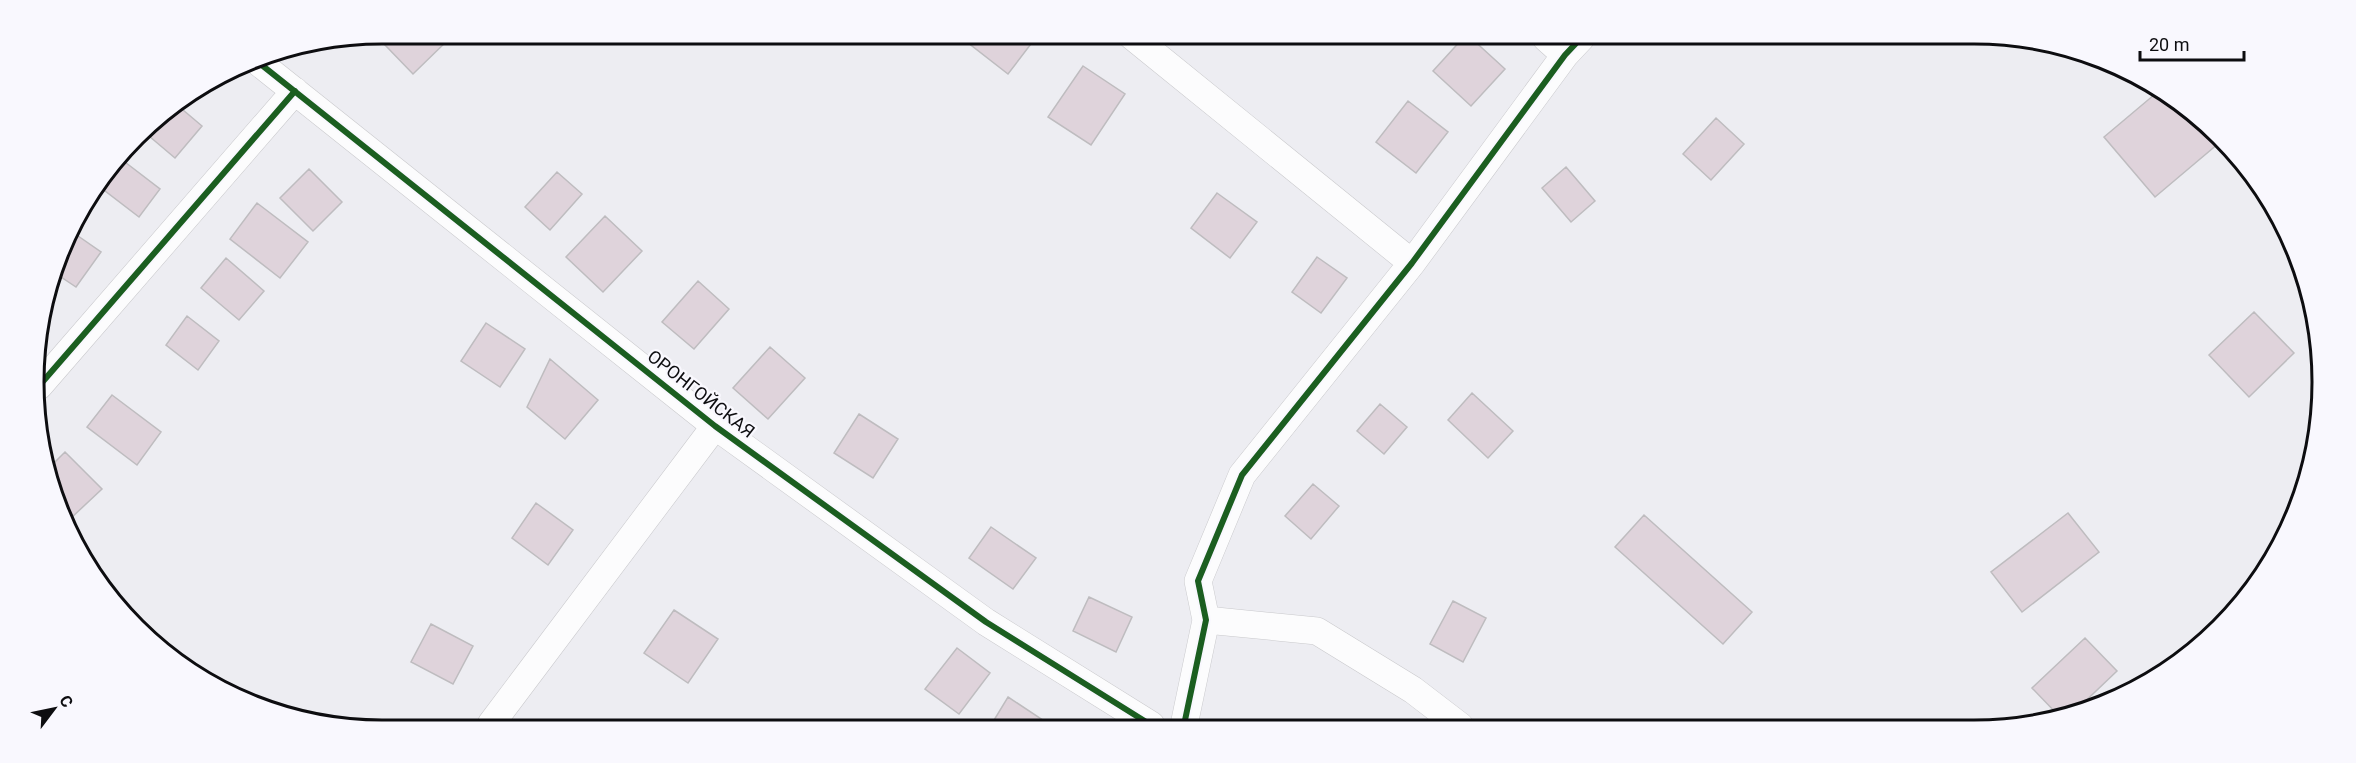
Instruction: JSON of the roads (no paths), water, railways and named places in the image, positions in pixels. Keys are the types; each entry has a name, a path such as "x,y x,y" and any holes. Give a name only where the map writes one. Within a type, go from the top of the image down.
{"street":[{"path":"1142,44 1412,264"},
{"path":"1185,720 1206,620 1198,581 1242,475 1412,264 1563,44"},
{"name":"ОРОНГОЙСКАЯ","path":"262,65 715,426 986,622 1143,720"},
{"path":"44,380 295,91"},
{"path":"494,720 715,426"},
{"path":"1206,620 1317,631 1413,690 1452,720"}]}
